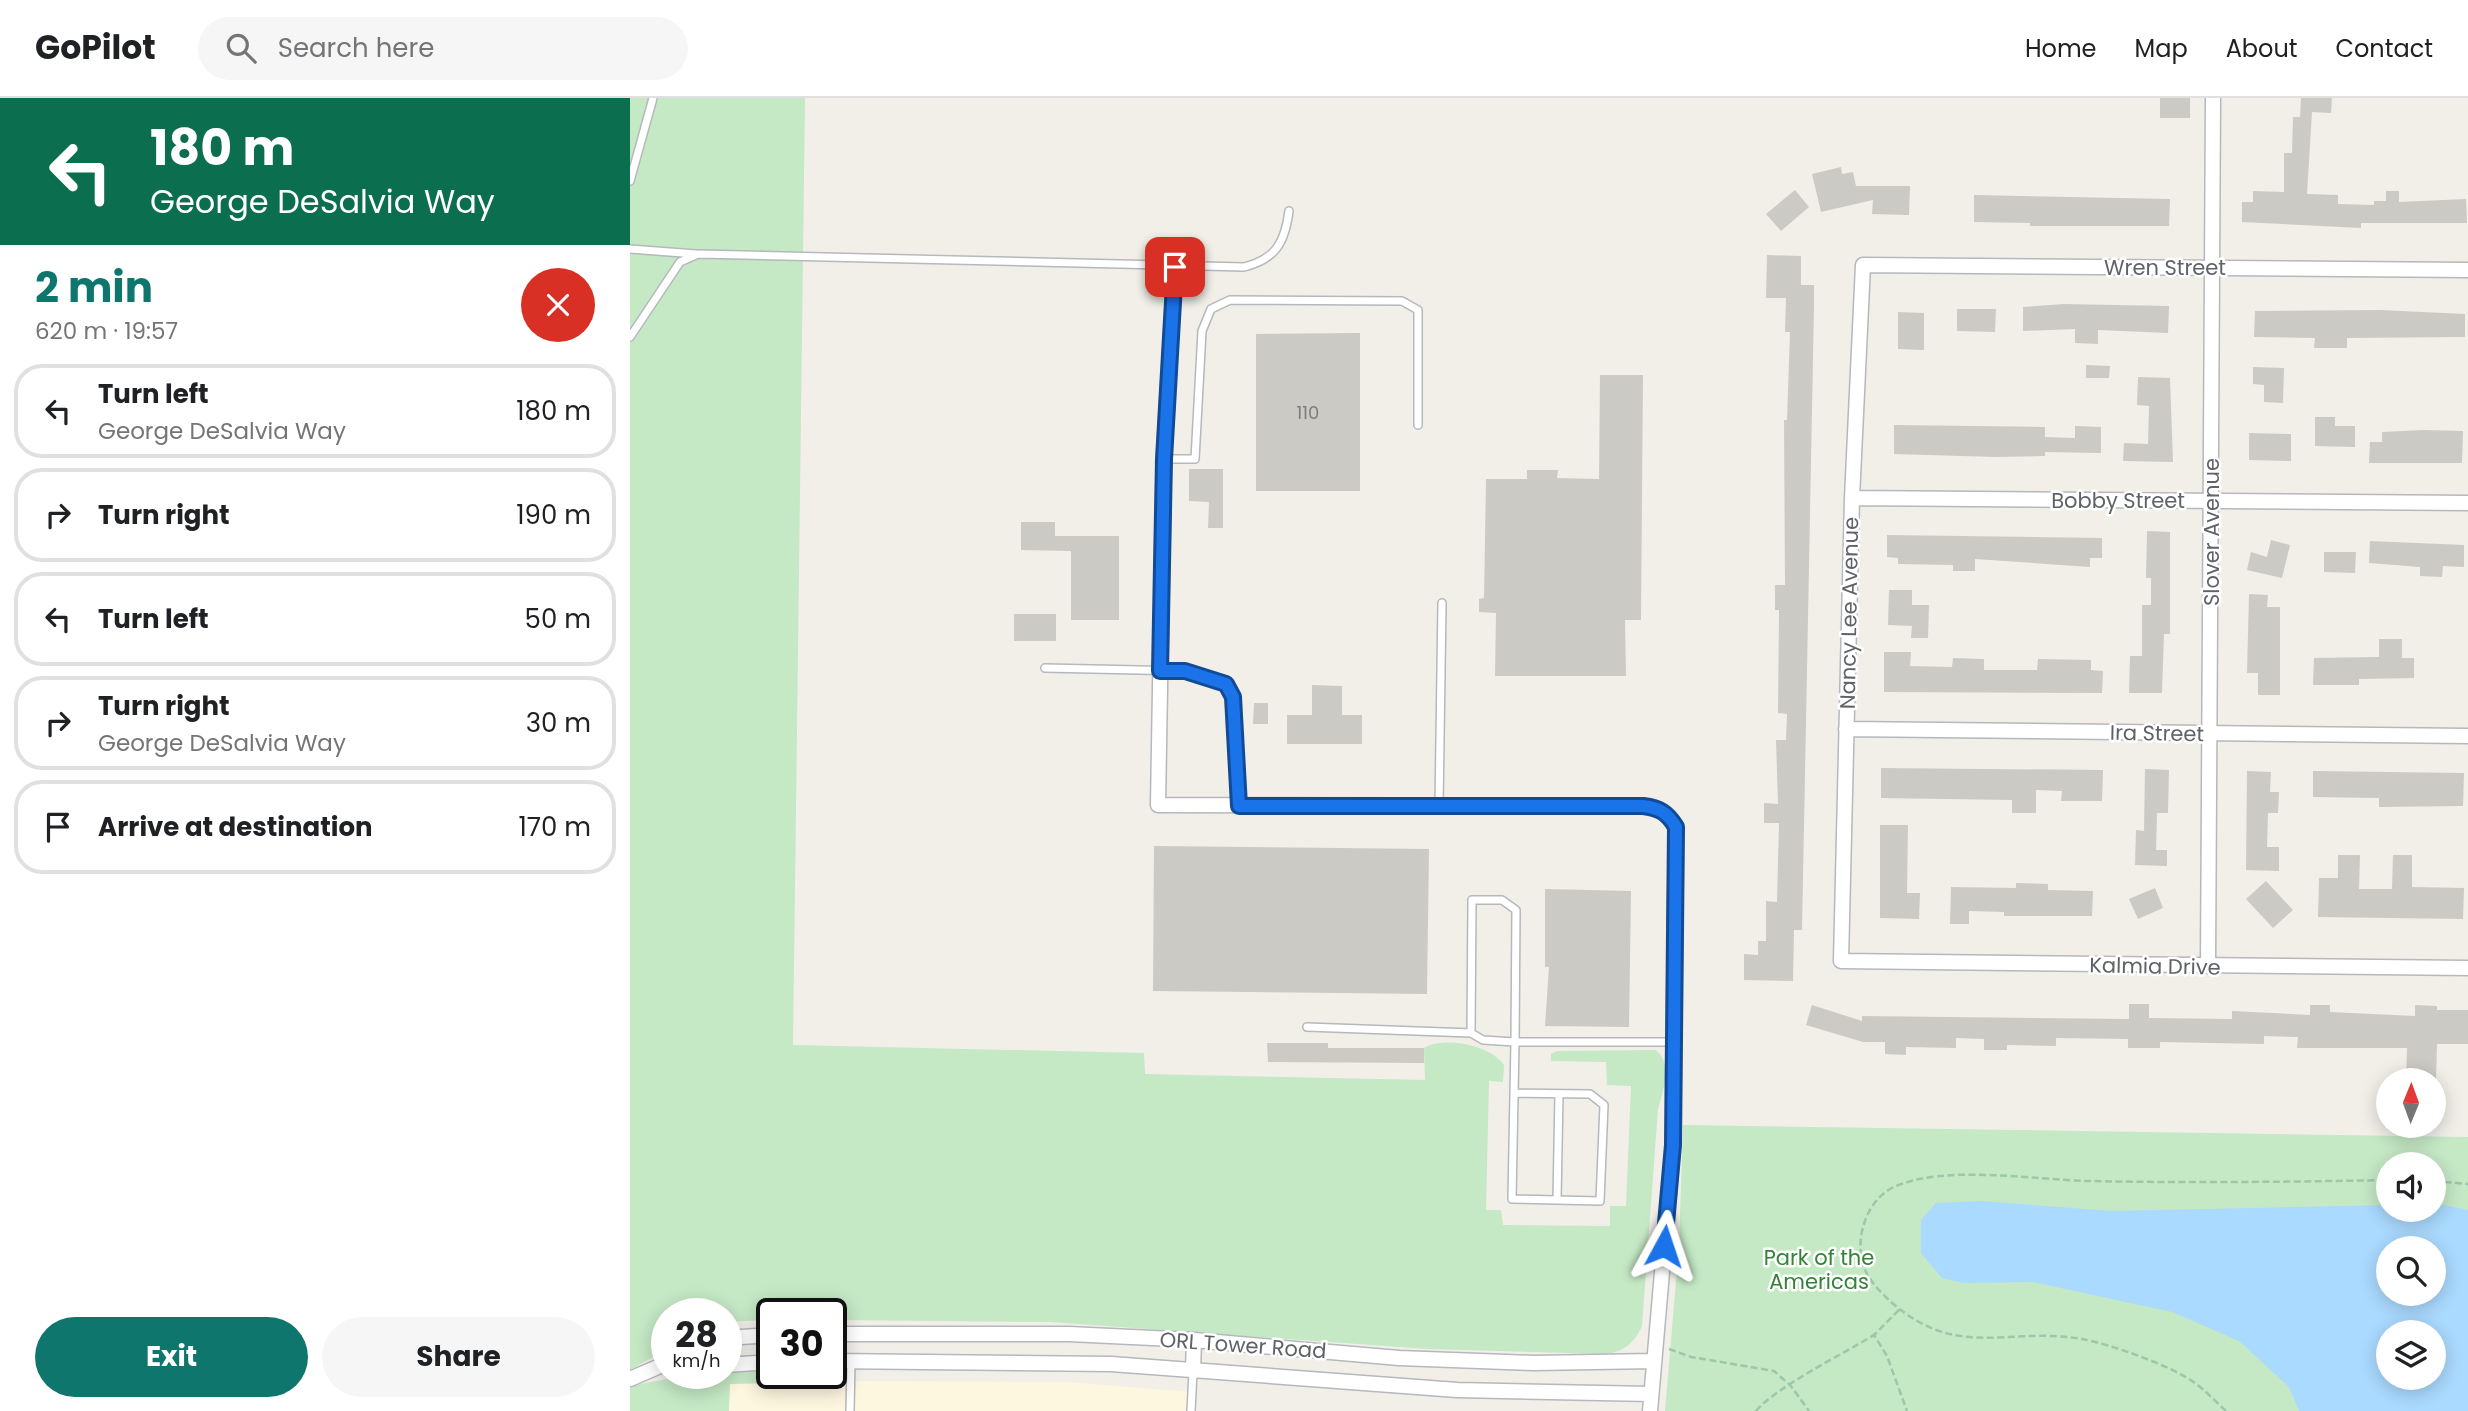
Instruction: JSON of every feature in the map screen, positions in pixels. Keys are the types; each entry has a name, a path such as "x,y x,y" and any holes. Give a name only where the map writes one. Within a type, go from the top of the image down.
{"street":[{"name":"Slover Avenue","path":"2208,966 2213,98"},
{"name":"Wren Street","path":"1863,265 2468,270"},
{"name":"Nancy Lee Avenue","path":"1841,961 1852,498 1863,265"},
{"path":"1175,267 1164,459 1158,805 1643,806 1658,808 1669,815 1676,827 1673,1145 1650,1411"},
{"name":"Bobby Street","path":"1852,498 2468,503"},
{"name":"Ira Street","path":"1846,729 2468,736"},
{"name":"Kalmia Drive","path":"1841,961 2468,968"},
{"name":"ORL Tower Road","path":"847,1334 1069,1334 1194,1340 1399,1358 1534,1363 1654,1354"},
{"path":"851,1334 851,1360"},
{"path":"1193,1371 1194,1340"},
{"name":"ORL Tower Road","path":"847,1360 1032,1362 1457,1390 1651,1394"},
{"path":"630,1380 651,1370"},
{"path":"630,1380 651,1377"}],"lane":[{"path":"630,181 653,98"},
{"path":"630,249 698,254 1244,267 1263,262 1280,245 1289,211"},
{"path":"630,337 680,262 698,254"},
{"path":"1164,459 1195,459 1202,331 1212,309 1230,300 1402,301 1418,310 1418,425"},
{"path":"1439,807 1442,603"},
{"path":"1045,667 1185,671 1226,684 1233,697 1239,806"},
{"path":"1471,1033 1472,900 1502,900 1516,910 1512,1199 1600,1201 1604,1105 1590,1094 1514,1093"},
{"path":"1307,1027 1471,1033 1483,1040 1516,1042 1674,1042"},
{"path":"1557,1200 1559,1094"},
{"path":"850,1411 851,1360"},
{"path":"1191,1411 1193,1371"}],"path":[{"path":"2226,1411 2194,1381 2129,1353 2082,1339 2031,1336 1977,1339 1934,1332 1900,1310 1882,1294 1863,1267 1860,1244 1870,1210 1881,1196 1892,1188 1913,1181 2011,1175 2139,1182 2376,1180"},
{"path":"2446,1182 2468,1184"},
{"path":"1756,1411 1769,1395 1791,1386 1874,1335 1900,1310"},
{"path":"1874,1335 1887,1356 1907,1411"},
{"path":"1654,1354 1674,1350 1691,1357 1774,1371 1791,1386 1809,1411"}],"shaded area":[{"path":"847,1381 1067,1382 1190,1392 1189,1411 729,1411 729,1389 742,1389 742,1383 756,1383 756,1389 847,1389"}],"green space":[{"path":"630,98 805,98 793,1045 1144,1053 1145,1074 1425,1080 1424,1048 1443,1043 1467,1044 1489,1052 1504,1065 1503,1082 1489,1081 1486,1210 1501,1210 1503,1225 1610,1226 1610,1206 1626,1206 1631,1086 1607,1085 1606,1062 1551,1061 1551,1054 1557,1051 1656,1050 1664,1063 1665,1078 1658,1109 1642,1326 1627,1346 1605,1354 1427,1349 1050,1322 847,1320 847,1298 756,1298 756,1321 742,1321 742,1298 651,1298 651,1358 630,1370"},
{"name":"Park of the Americas","path":"1683,1125 2376,1136 2376,1138 2468,1137 2468,1411 1665,1411 1679,1246"},
{"path":"742,1372 756,1372 756,1384 742,1384"},
{"path":"651,1382 651,1389 730,1389 729,1411 630,1411 630,1386"}],"water":[{"path":"1980,1201 2111,1211 2376,1205 2376,1222 2446,1222 2446,1205 2468,1210 2468,1411 2299,1411 2289,1387 2239,1341 2172,1312 2033,1282 1964,1283 1942,1278 1921,1253 1921,1220 1936,1203"}],"building":[{"path":"2160,98 2190,98 2190,118 2160,118"},
{"path":"2301,98 2332,98 2331,113 2312,112 2307,194 2338,195 2338,204 2374,205 2374,201 2386,201 2386,191 2399,191 2399,202 2466,199 2467,223 2361,223 2361,228 2242,222 2242,202 2253,202 2253,191 2284,192 2284,153 2292,153 2293,117 2300,117"},
{"path":"1841,167 1842,174 1853,172 1856,186 1910,186 1909,215 1872,214 1873,200 1821,212 1812,174"},
{"path":"1795,190 1809,207 1781,231 1766,214"},
{"path":"1974,195 2170,199 2169,226 2030,226 2030,223 1974,222"},
{"path":"1767,255 1801,256 1801,285 1814,285 1802,930 1794,930 1793,981 1744,980 1744,954 1758,955 1758,941 1766,941 1766,901 1777,902 1779,823 1764,823 1764,803 1778,804 1776,740 1786,740 1787,714 1778,713 1779,610 1775,610 1775,585 1785,585 1784,420 1787,420 1790,332 1785,332 1786,298 1766,298"},
{"path":"2064,304 2169,306 2168,333 2098,330 2098,344 2075,343 2075,329 2023,331 2023,307"},
{"path":"1957,309 1996,309 1995,332 1957,331"},
{"path":"2380,310 2465,314 2465,337 2347,338 2347,348 2314,348 2315,338 2254,337 2255,311"},
{"path":"1898,312 1924,313 1924,350 1898,349"},
{"path":"1360,333 1360,491 1256,491 1256,334"},
{"path":"2086,365 2110,366 2109,378 2086,378"},
{"path":"2253,367 2284,368 2283,403 2264,402 2264,385 2253,384"},
{"path":"1600,375 1643,375 1641,620 1625,620 1626,676 1495,676 1496,613 1479,612 1479,599 1484,598 1486,479 1527,479 1527,470 1558,470 1557,478 1599,479"},
{"path":"2138,377 2170,378 2173,462 2123,461 2124,443 2148,444 2149,406 2137,405"},
{"path":"2315,417 2335,417 2335,426 2355,426 2355,447 2315,446"},
{"path":"1894,425 2045,427 2045,437 2075,438 2075,426 2101,427 2101,453 2045,452 2045,456 1996,457 1894,454"},
{"path":"2463,431 2462,463 2369,463 2370,442 2382,442 2382,432"},
{"path":"2249,433 2291,434 2291,461 2249,460"},
{"path":"1189,469 1223,469 1223,528 1208,528 1209,502 1189,501"},
{"path":"1021,522 1055,522 1055,536 1119,536 1119,620 1071,620 1071,551 1021,550"},
{"path":"2147,531 2170,532 2170,634 2164,634 2162,693 2129,693 2130,656 2142,656 2142,605 2151,605 2151,578 2146,578"},
{"path":"1887,535 2102,538 2102,558 2090,558 2090,567 1975,559 1975,571 1953,571 1953,565 1898,564 1898,558 1887,557"},
{"path":"2271,540 2290,545 2282,578 2247,570 2251,552 2267,557"},
{"path":"2370,541 2464,545 2464,567 2443,566 2442,577 2420,576 2420,567 2369,563"},
{"path":"2324,552 2356,552 2355,573 2324,572"},
{"path":"1889,590 1912,590 1912,605 1929,605 1928,638 1911,638 1912,626 1888,625"},
{"path":"2249,594 2268,595 2267,607 2280,607 2280,695 2258,695 2258,673 2247,673"},
{"path":"1014,614 1056,614 1056,641 1014,641"},
{"path":"2379,639 2402,639 2402,658 2414,658 2414,678 2359,679 2359,685 2313,685 2314,658 2379,657"},
{"path":"1884,652 1911,652 1910,666 1952,667 1953,658 1984,659 1984,670 2037,670 2038,659 2091,660 2091,670 2103,671 2102,693 1884,692"},
{"path":"1312,685 1342,686 1342,715 1362,715 1362,744 1287,744 1287,715 1312,715"},
{"path":"1254,703 1268,703 1268,724 1253,724"},
{"path":"1881,768 2103,770 2102,801 2061,801 2062,791 2036,790 2036,813 2012,813 2012,800 1881,798"},
{"path":"2145,769 2169,770 2168,813 2157,813 2156,850 2167,850 2167,866 2135,865 2136,830 2144,831"},
{"path":"2247,771 2271,772 2270,792 2279,792 2278,813 2268,813 2267,847 2279,847 2279,871 2246,870"},
{"path":"2313,771 2464,773 2463,806 2379,807 2379,798 2313,797"},
{"path":"1880,825 1908,825 1907,893 1920,893 1919,919 1880,918"},
{"path":"1154,846 1429,849 1427,994 1153,991"},
{"path":"2338,855 2360,855 2359,889 2392,889 2393,855 2412,855 2412,887 2464,888 2463,919 2318,917 2319,878 2338,878"},
{"path":"2266,881 2293,910 2273,928 2246,899"},
{"path":"2016,883 2048,884 2048,890 2093,891 2092,916 2004,916 2004,912 1969,911 1969,924 1950,924 1951,887 2016,888"},
{"path":"2155,888 2163,908 2138,919 2129,899"},
{"path":"1545,889 1631,891 1629,1027 1545,1026 1549,967 1545,967"},
{"path":"2129,1004 2149,1004 2149,1018 2232,1019 2232,1011 2310,1015 2310,1005 2330,1005 2330,1012 2415,1016 2415,1005 2437,1006 2437,1010 2468,1010 2468,1044 2437,1044 2436,1068 2406,1068 2407,1048 2297,1048 2298,1037 2264,1036 2264,1044 2160,1042 2160,1048 2128,1048 2128,1039 2056,1038 2056,1046 2007,1045 2007,1050 1984,1050 1984,1039 1956,1038 1956,1048 1906,1047 1906,1055 1885,1054 1885,1042 1863,1042 1806,1025 1812,1005 1862,1021 1862,1016 2129,1019"},
{"path":"1267,1043 1328,1043 1328,1048 1424,1048 1424,1063 1268,1062"}],"route":[{"path":"1175,267 1164,459 1160,671 1185,671 1226,684 1233,697 1239,806 1643,806 1658,808 1669,815 1676,827 1673,1145 1664,1246"}]}
